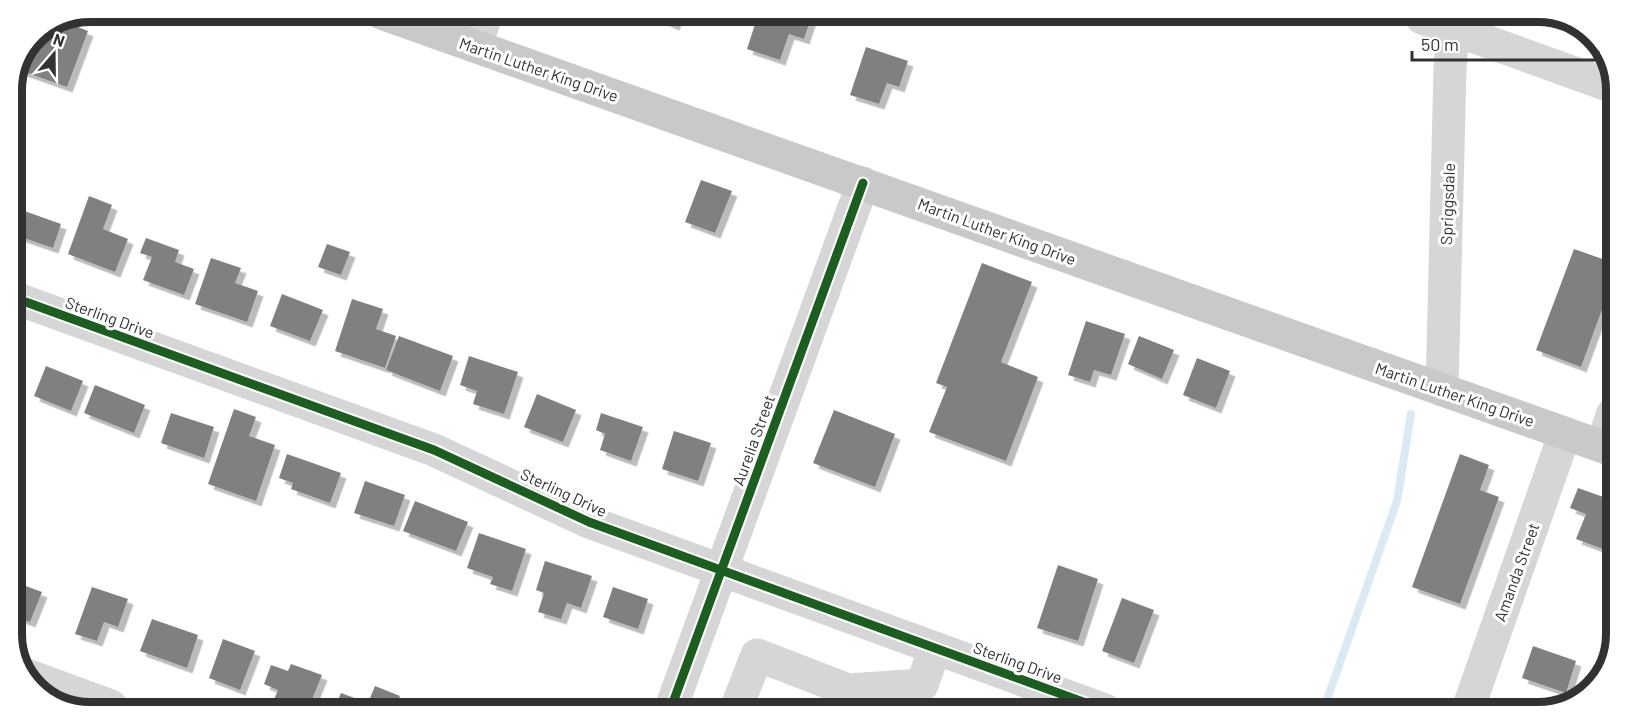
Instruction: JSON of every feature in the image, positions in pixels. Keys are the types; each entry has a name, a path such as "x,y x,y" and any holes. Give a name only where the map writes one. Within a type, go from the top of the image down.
{"main road":[{"name":"Martin Luther King Drive","path":"407,22 1606,448"}],"street":[{"path":"475,46 484,22"},
{"path":"1454,23 1605,83"},
{"name":"Spriggsdale","path":"1442,390 1450,81 1454,23"},
{"name":"Aurelia Street","path":"673,702 863,183"},
{"name":"Sterling Drive","path":"23,301 435,450 589,522 1083,702"},
{"name":"Amanda Street","path":"1471,702 1566,433"},
{"path":"739,702 757,655 848,690 922,685 935,648"},
{"path":"42,681 100,702"}],"building":[{"path":"756,22 810,22 804,39 789,34 780,60 747,49"},
{"path":"73,25 88,31 67,87 25,72 30,60 46,39"},
{"path":"866,47 908,61 899,87 887,83 879,104 850,95"},
{"path":"701,180 732,191 715,233 685,222"},
{"path":"89,196 112,205 103,229 128,239 115,272 68,254"},
{"path":"23,210 61,224 53,248 23,238"},
{"path":"146,238 179,250 175,262 194,269 184,295 143,280 152,257 140,253"},
{"path":"327,244 350,252 341,275 318,267"},
{"path":"1574,249 1605,260 1605,300 1581,367 1536,350"},
{"path":"211,258 241,268 235,283 258,291 247,322 195,304"},
{"path":"982,263 1032,282 1001,362 1038,377 1006,461 929,432 947,387 936,383"},
{"path":"282,294 323,310 310,341 270,326"},
{"path":"352,299 383,309 376,329 396,336 385,368 335,351"},
{"path":"1086,321 1125,334 1111,375 1094,370 1090,382 1068,375"},
{"path":"399,336 453,356 440,391 386,370"},
{"path":"1139,336 1174,350 1162,379 1128,364"},
{"path":"469,356 518,372 504,414 473,404 477,391 460,385"},
{"path":"1197,358 1230,371 1216,408 1183,395"},
{"path":"46,366 83,381 71,411 34,396"},
{"path":"95,385 145,405 134,433 84,413"},
{"path":"537,394 576,410 563,442 524,427"},
{"path":"234,409 256,417 249,436 275,445 256,501 208,484"},
{"path":"834,410 895,434 875,487 813,463"},
{"path":"171,413 214,427 204,458 161,443"},
{"path":"601,413 643,427 631,461 600,450 605,434 596,430"},
{"path":"674,431 711,443 698,481 662,469"},
{"path":"287,454 341,473 330,503 291,489 293,483 279,478"},
{"path":"1460,454 1489,465 1480,490 1499,497 1460,604 1412,587"},
{"path":"365,481 405,495 394,526 354,513"},
{"path":"1578,488 1606,498 1606,550 1576,539 1586,514 1570,508"},
{"path":"415,501 468,522 456,551 403,531"},
{"path":"479,533 526,549 512,591 490,584 493,577 467,568"},
{"path":"545,561 592,576 581,608 567,603 561,619 538,612 544,593 536,590"},
{"path":"1058,565 1098,579 1078,641 1037,628"},
{"path":"23,585 42,592 30,622 23,619"},
{"path":"92,587 128,599 118,627 104,622 97,641 75,634"},
{"path":"613,587 648,599 638,629 603,617"},
{"path":"1122,598 1154,610 1134,663 1102,651"},
{"path":"152,619 198,635 187,668 140,651"},
{"path":"223,639 255,651 240,690 209,678"},
{"path":"1533,646 1576,661 1566,693 1522,678"},
{"path":"291,664 322,675 311,702 273,702 278,690 264,684 271,665 288,671"},
{"path":"375,686 400,696 398,702 368,702"},
{"path":"341,693 365,702 337,702"}],"waterway":[{"path":"1326,702 1397,501 1411,414"}],"cycle path":[{"path":"673,702 863,183"},
{"path":"23,301 434,450 589,522 1083,702"}]}
